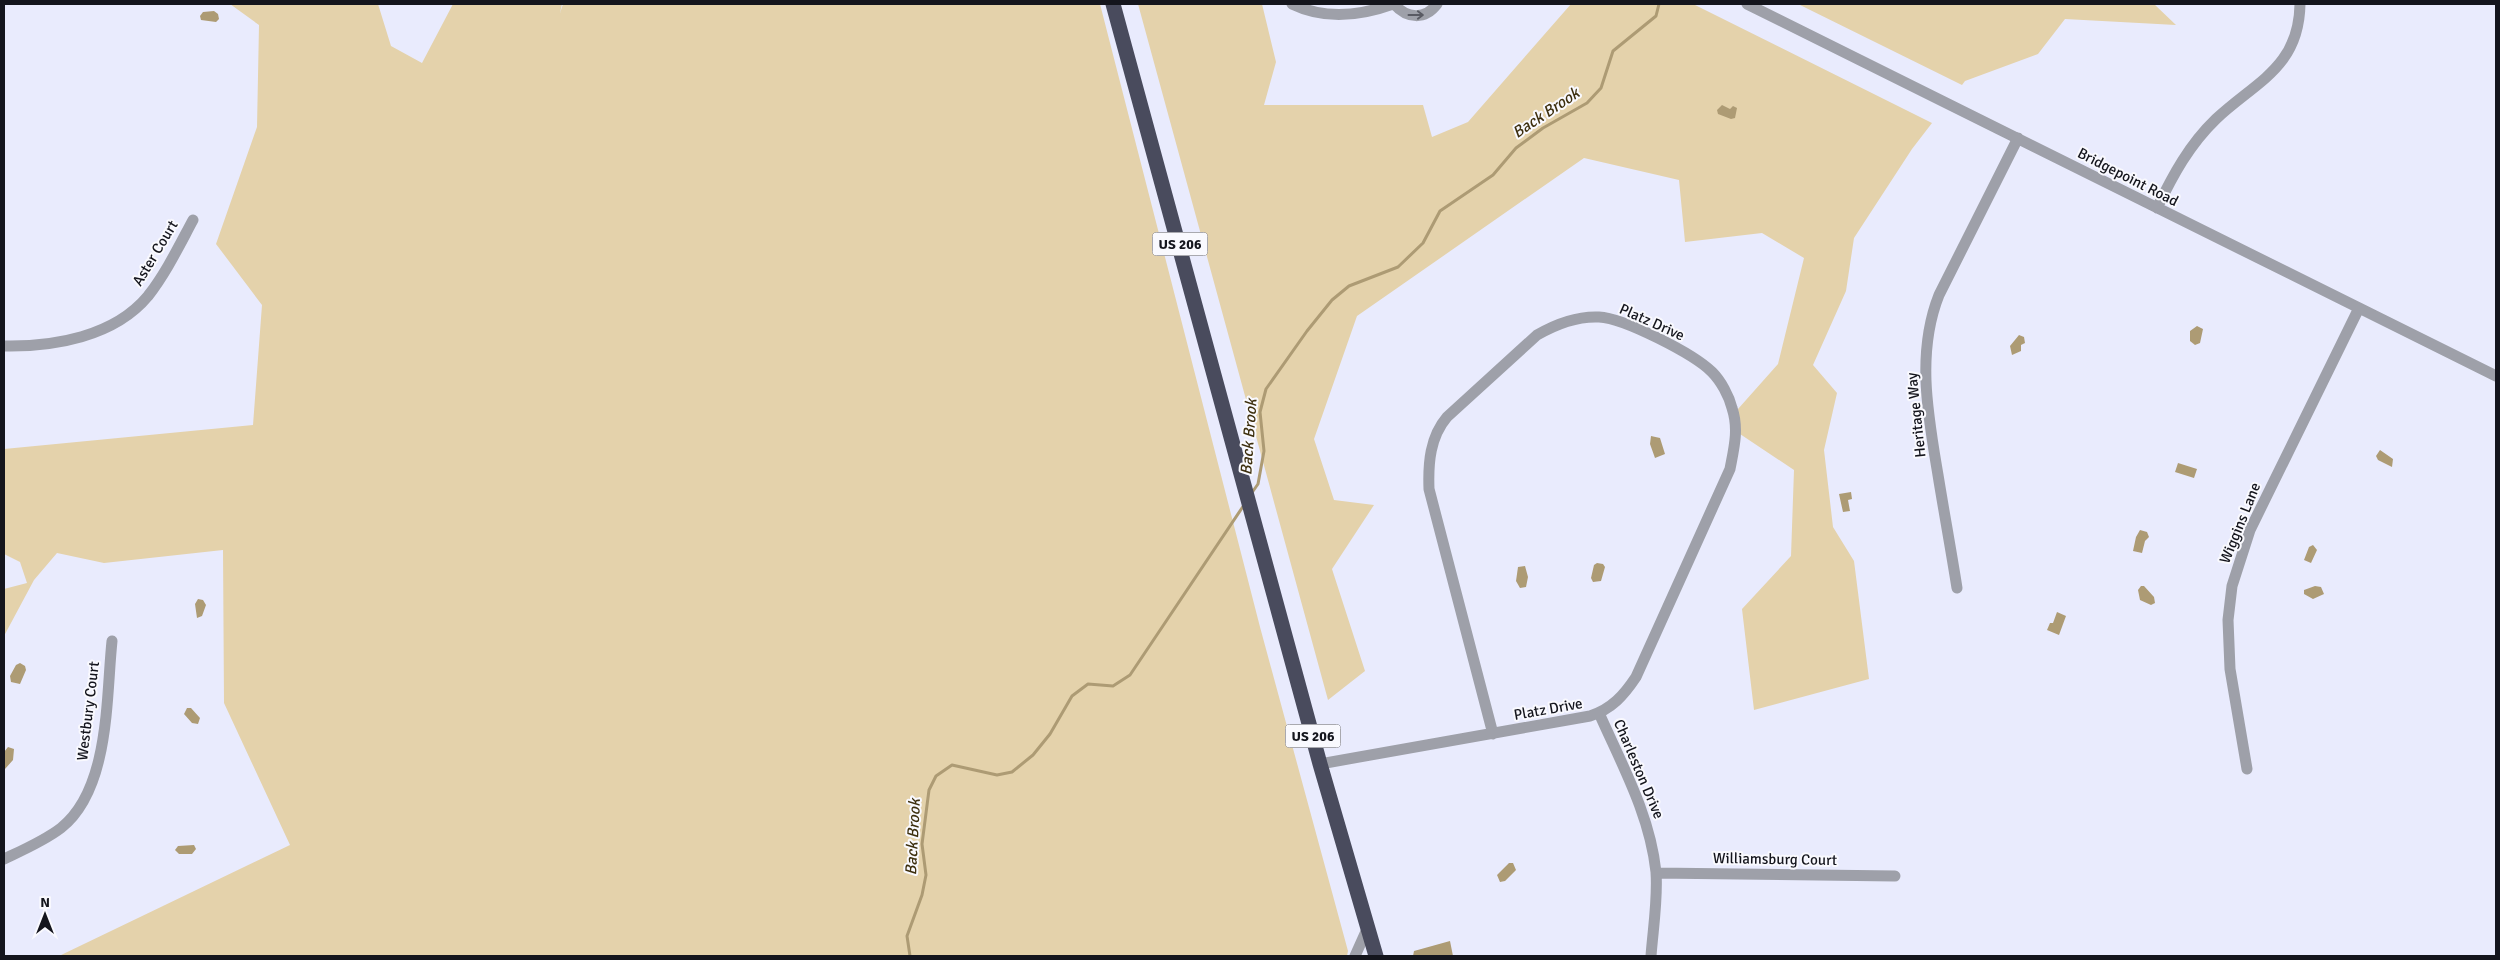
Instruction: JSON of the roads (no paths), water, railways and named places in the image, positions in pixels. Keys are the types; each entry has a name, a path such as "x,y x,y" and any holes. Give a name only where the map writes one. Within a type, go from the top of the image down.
{"highway":[{"name":"US 206","path":"1113,4 1320,764 1376,956"}],"street":[{"path":"1292,4 1324,14 1349,15 1370,12 1393,4 1406,15 1415,16 1432,11 1437,4"},
{"name":"Bridgepoint Road","path":"1747,4 2496,376"},
{"path":"2157,208 2173,173 2188,150 2216,119 2263,82 2284,56 2294,39 2300,4"},
{"name":"Heritage Way","path":"1957,588 1930,424 1926,387 1927,342 1939,295 2018,138"},
{"name":"Aster Court","path":"4,346 35,347 75,340 88,336 126,315 147,297 168,267 193,220"},
{"name":"Wiggins Lane","path":"2247,769 2230,669 2228,620 2232,586 2250,530 2359,308"},
{"name":"Platz Drive","path":"1320,764 1494,734 1600,713 1624,696 1636,677 1730,469 1735,444 1736,424 1729,398 1713,372 1698,360 1618,320 1587,317 1552,327 1537,334 1447,417 1432,442 1428,470 1429,489 1494,734"},
{"name":"Westbury Court","path":"4,860 62,827 89,793 99,763 112,641"},
{"name":"Charleston Drive","path":"1600,713 1636,793 1650,833 1656,873 1651,956"},
{"name":"Williamsburg Court","path":"1656,873 1895,876"},
{"path":"1355,956 1368,926"}],"waterway":[{"name":"Back Brook","path":"1251,494 1258,484 1264,451 1260,412 1266,389 1307,331 1332,300 1349,286 1398,267 1423,243 1440,211 1493,175 1516,148 1543,128 1587,103 1601,88 1613,51 1656,16 1659,4"},
{"name":"Back Brook","path":"910,956 907,936 922,895 926,875 922,844 929,790 936,776 952,765 997,775 1012,772 1033,755 1050,734 1072,696 1088,684 1113,686 1130,675 1244,505"}]}
